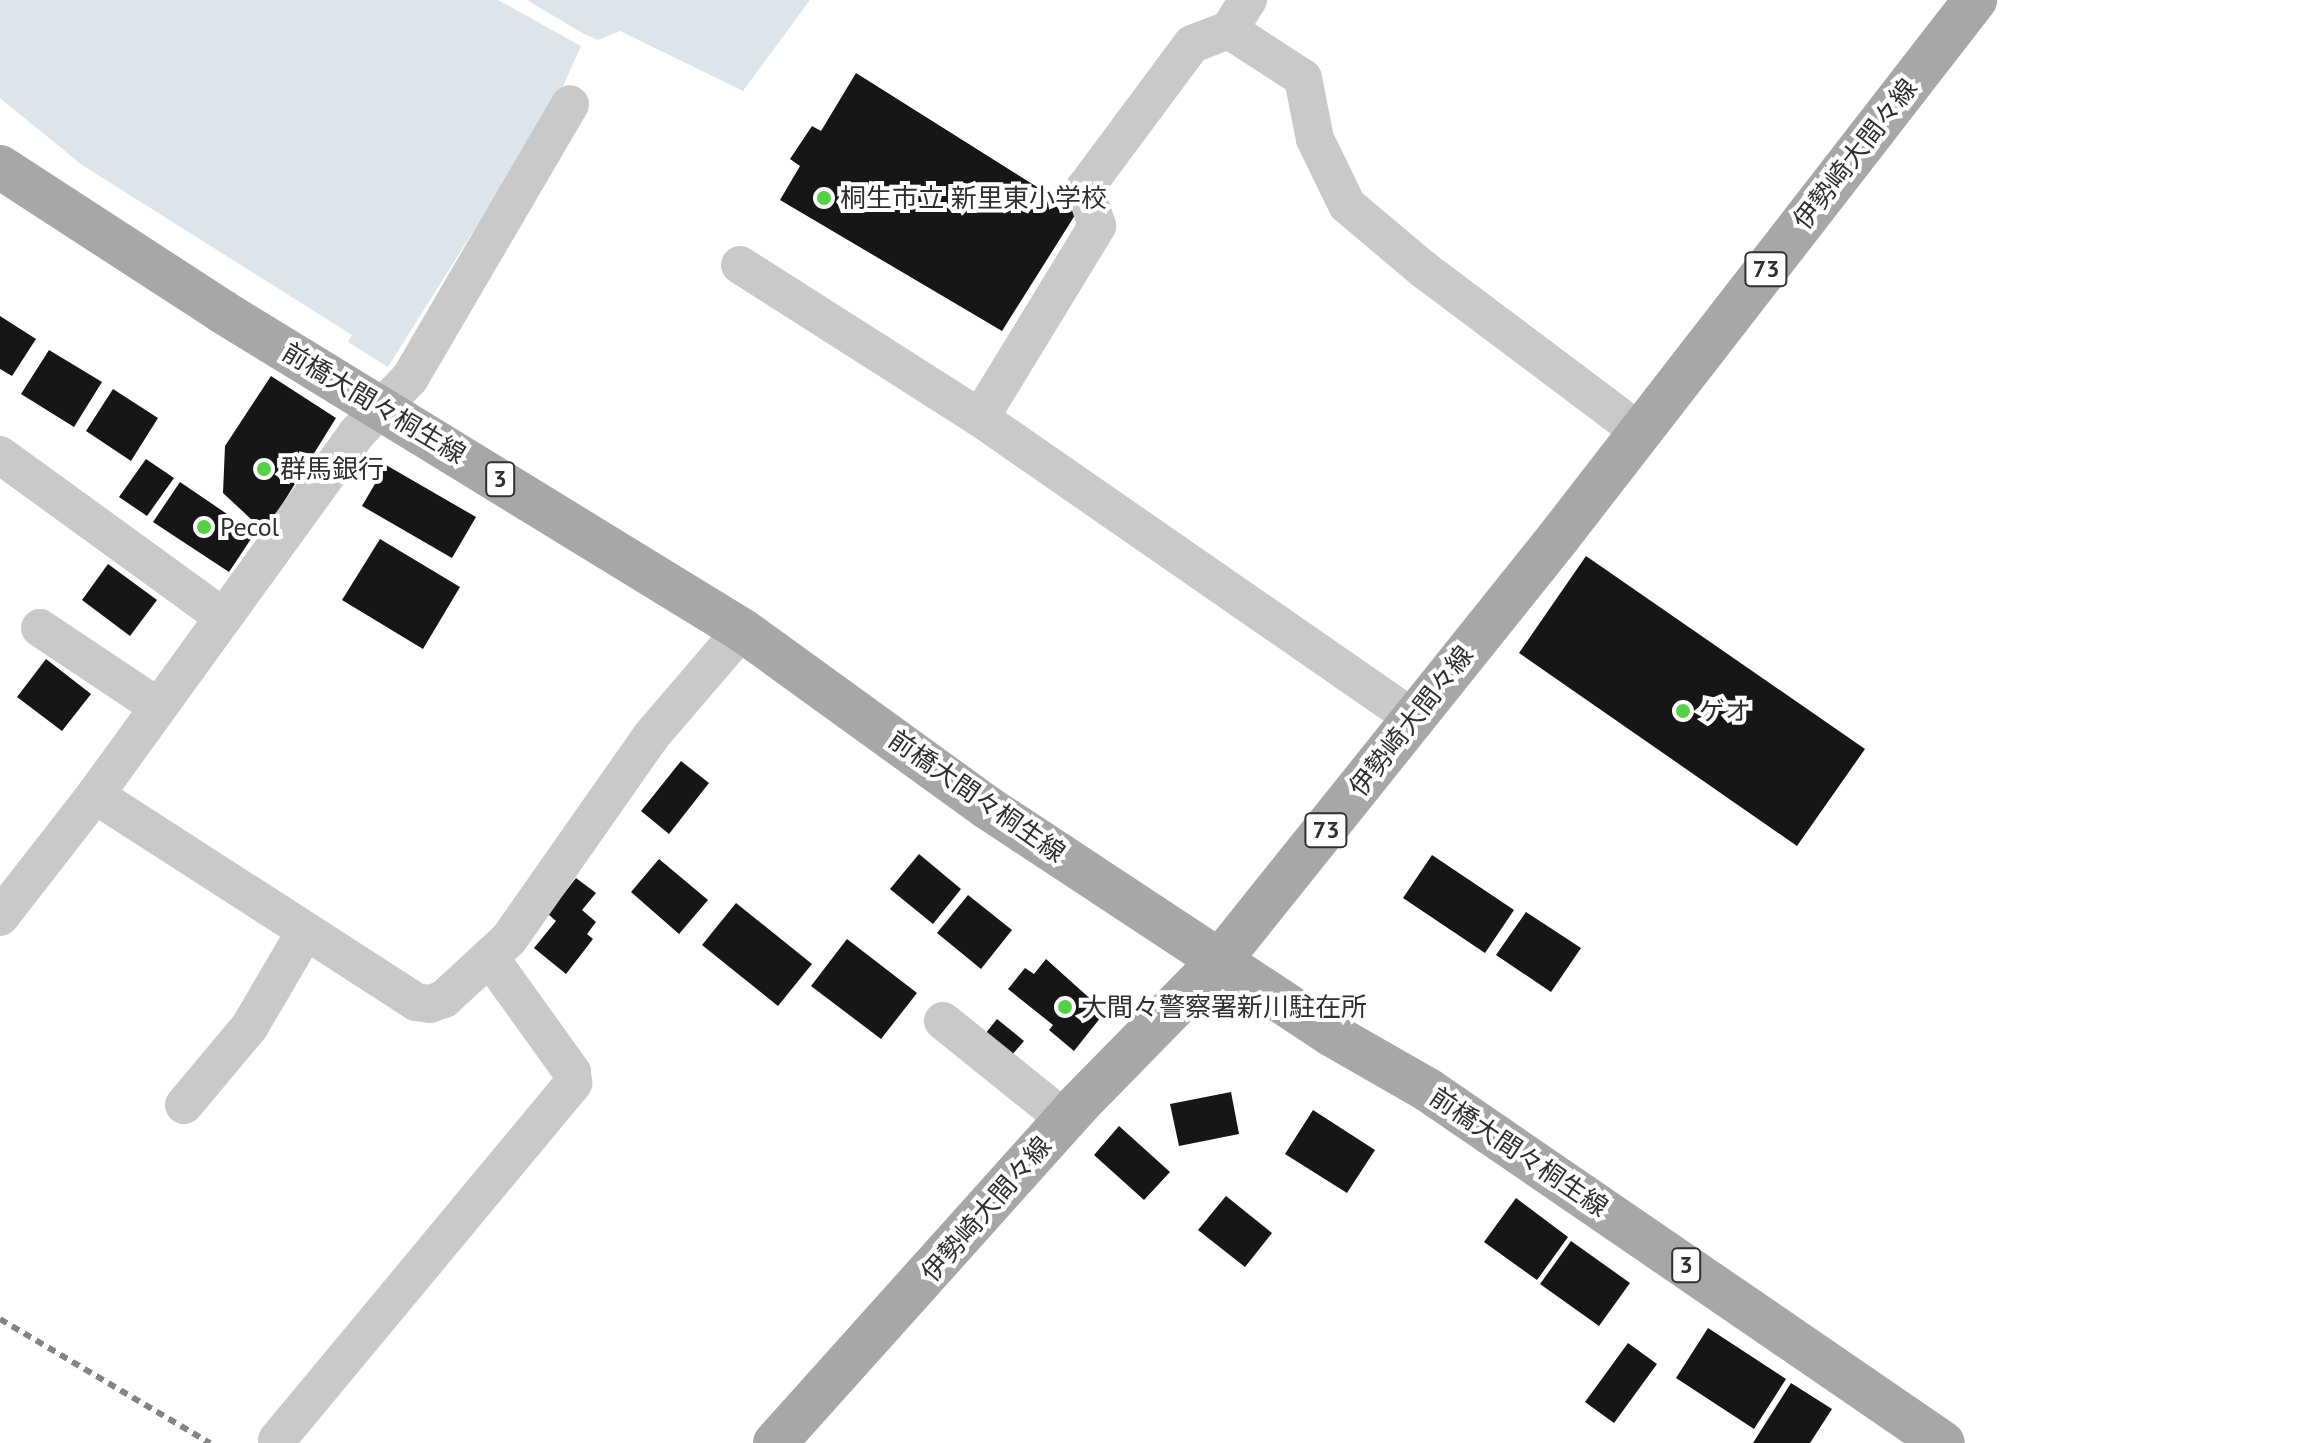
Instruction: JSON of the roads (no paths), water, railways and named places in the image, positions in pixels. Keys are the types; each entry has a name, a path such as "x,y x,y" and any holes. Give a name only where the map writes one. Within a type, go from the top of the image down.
{"main road":[{"name":"伊勢崎大間々線","path":"775,1443 1065,1119 1221,959 1640,432 1975,0"},
{"name":"前橋大間々桐生線","path":"0,167 381,408 742,630 988,808 1332,1035 1428,1090 1943,1443"}],"street":[{"path":"980,418 1097,226 1085,188 1192,44 1238,15 1303,78 1315,139 1347,205 1423,269 1640,432"},
{"path":"0,917 95,795 357,433 425,355 570,104"},
{"path":"740,265 980,418 1413,718"},
{"path":"0,455 223,617"},
{"path":"40,628 157,706"},
{"path":"95,795 416,1002 444,999 490,958 652,735 742,630"},
{"path":"184,1105 250,1026 305,932"},
{"path":"277,1440 573,1083 572,1072 490,958"},
{"path":"943,1021 1065,1119"}],"railway":[{"path":"0,1319 210,1443"}],"place":[{"name":"桐生市立 新里東小学校","path":"824,198"},
{"name":"群馬銀行","path":"264,469"},
{"name":"Pecol","path":"204,527"},
{"name":"ゲオ","path":"1683,711"},
{"name":"大間々警察署新川駐在所","path":"1065,1007"}]}
